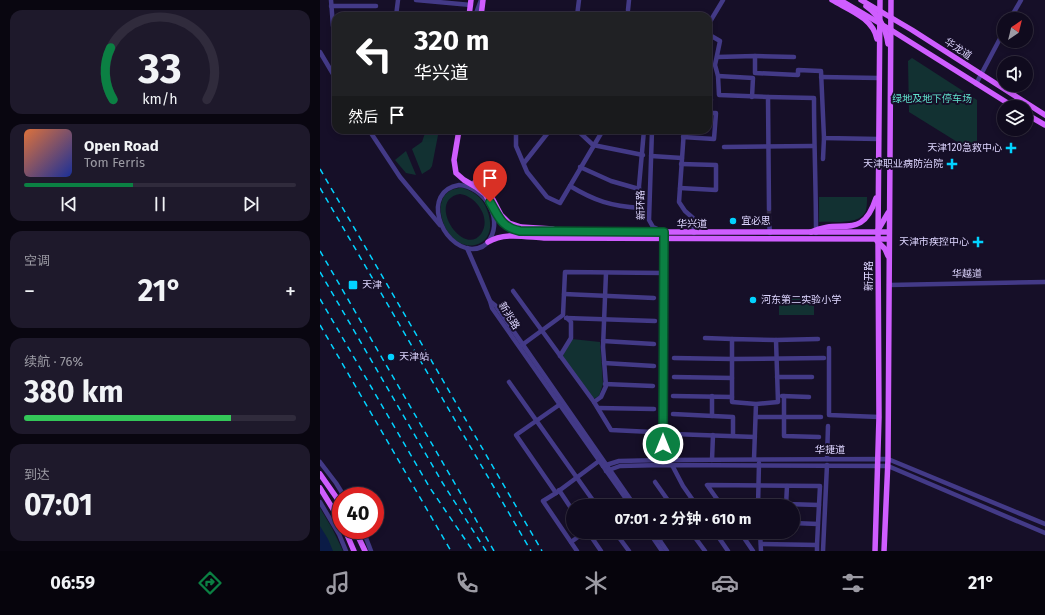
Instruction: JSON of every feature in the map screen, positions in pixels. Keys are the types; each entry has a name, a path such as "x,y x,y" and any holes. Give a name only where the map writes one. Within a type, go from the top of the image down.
{"main road":[{"path":"481,12 482,0"},
{"path":"832,0 866,20 870,24 876,33 879,53"},
{"path":"840,0 881,22 891,30 1002,100"},
{"path":"858,0 870,9 881,22 891,56"},
{"name":"华龙道","path":"862,0 1045,115"},
{"name":"新开路","path":"875,551 879,417 875,239 877,231 878,190 879,53 881,22 880,0"},
{"name":"新开路","path":"884,551 888,466 891,0"},
{"path":"470,12 471,2"},
{"path":"1033,118 1045,125"},
{"name":"华兴道","path":"458,134 454,165 456,173 485,194 500,220 515,230 528,232 663,235 723,239 854,236 877,231 889,232"},
{"path":"462,134 457,164 459,170 463,175 481,185 489,192 501,215 506,221 516,226 573,232"},
{"path":"816,231 831,226 853,226 861,223 873,208 878,190"},
{"path":"875,239 877,231 885,220 889,211"},
{"name":"华兴道","path":"488,242 497,237 505,236 544,238 694,233 809,233 816,231 854,236"},
{"path":"854,236 889,240"},
{"path":"875,239 884,249 889,259"},
{"path":"320,474 332,491"},
{"path":"320,488 332,507"},
{"path":"349,539 354,551"},
{"path":"359,539 365,551"}],"street":[{"path":"331,0 332,16"},
{"path":"396,12 398,0"},
{"path":"416,0 471,2"},
{"path":"478,12 482,0"},
{"path":"578,12 579,0"},
{"path":"628,10 629,0"},
{"path":"712,18 723,0"},
{"path":"1014,12 1021,0"},
{"path":"331,6 376,6"},
{"path":"712,36 720,41 715,65 718,76 719,95 814,98 816,231"},
{"path":"976,84 997,44"},
{"path":"320,52 332,70"},
{"path":"755,56 756,73 798,75 798,70 821,71 824,138 823,160"},
{"path":"718,57 794,57"},
{"path":"718,76 753,78 752,97"},
{"path":"822,77 879,78"},
{"path":"768,97 769,209"},
{"path":"694,233 692,218 685,211 680,202 684,137 714,139 716,113 712,113"},
{"path":"372,134 400,177 449,237 455,243 467,248 478,248 488,242 494,227 492,213 483,197 468,187 454,186 447,189 441,195 438,212 442,228"},
{"path":"516,134 516,146 527,172 547,197 560,203 600,134"},
{"path":"524,163 547,134"},
{"path":"581,134 593,145 642,155"},
{"path":"570,186 596,200 619,206 640,208 639,189 644,134"},
{"name":"新环路","path":"652,134 650,223 652,227 663,235"},
{"path":"824,138 879,139"},
{"path":"724,147 814,146"},
{"path":"651,156 682,158"},
{"path":"680,188 716,190 716,165 682,164"},
{"path":"580,167 611,181 639,189"},
{"path":"769,222 770,233"},
{"path":"663,235 663,462"},
{"path":"467,248 490,301"},
{"path":"560,356 571,338 571,322 565,317 565,272 663,273"},
{"path":"594,402 601,397 605,384 603,341 606,273"},
{"name":"华越道","path":"889,285 1045,282"},
{"path":"513,291 594,402 611,430 652,432"},
{"path":"564,294 654,298"},
{"name":"新兆路","path":"490,301 496,306 604,465 630,499"},
{"name":"新兆路","path":"490,301 492,308 559,405 599,461 604,465"},
{"path":"522,345 542,330 565,317 655,321"},
{"path":"705,338 818,340"},
{"path":"732,339 732,402 756,404 778,402 776,340"},
{"path":"603,341 654,344"},
{"path":"829,348 829,415 879,417"},
{"path":"674,358 824,358"},
{"path":"604,363 654,366"},
{"path":"674,377 732,378"},
{"path":"777,377 812,378"},
{"path":"509,382 592,499"},
{"path":"605,384 653,386"},
{"path":"674,396 732,396"},
{"path":"712,396 712,416"},
{"path":"778,396 810,397"},
{"path":"784,396 784,436 819,437"},
{"path":"756,404 755,437 759,465 758,499"},
{"path":"559,405 516,435 566,503"},
{"path":"598,408 654,409"},
{"path":"673,414 733,417 733,436"},
{"path":"756,418 821,417"},
{"path":"827,459 828,426"},
{"path":"672,434 755,437"},
{"path":"712,460 713,435"},
{"name":"华捷道","path":"608,470 620,466 712,460 827,459 878,462 1045,533"},
{"name":"华捷道","path":"604,465 619,461 663,462 672,465 827,465 878,462 888,459 1045,524"},
{"path":"577,551 543,501 599,461"},
{"path":"320,462 338,487"},
{"path":"672,465 683,486 692,499"},
{"path":"823,551 827,465"},
{"name":"新兆路","path":"608,470 627,499"},
{"path":"655,482 667,499"},
{"path":"717,499 707,485 820,486 817,551"},
{"path":"786,499 787,486"},
{"path":"320,502 339,534 346,551"},
{"path":"800,505 818,505"},
{"path":"800,523 818,524"},
{"path":"366,539 371,551"},
{"path":"571,542 576,539"},
{"path":"592,539 601,551"},
{"path":"620,539 629,551"},
{"path":"654,539 662,551"},
{"path":"696,539 705,551"},
{"path":"719,539 728,551"},
{"path":"745,539 753,551"},
{"path":"761,539 761,551"},
{"path":"659,540 667,551"},
{"path":"761,544 817,545"}],"green space":[{"name":"绿地及地下停车场","path":"912,58 977,100 977,141 975,146 967,148 909,112 908,61"},
{"path":"425,134 438,134 432,166 422,174 412,149 422,142"},
{"path":"406,151 416,175 406,173 395,160"},
{"path":"463,188 476,194 483,202 489,216 490,231 482,242 475,245 464,245 454,239 447,230 442,219 441,207 444,197 451,190","holes":["460,194 477,203 481,209 485,221 481,234 473,239 465,239 457,233 447,216 446,206 450,198"]},
{"path":"819,197 867,197 866,210 863,215 853,221 819,222"},
{"path":"779,294 814,294 814,315 779,315"},
{"path":"572,339 600,342 603,384 599,396 591,400 562,357"},
{"path":"320,508 332,528 332,539 337,539 343,551 320,551"}],"water":[{"path":"320,526 328,539 333,551 320,551"}],"tunnel":[{"path":"769,209 769,222"}],"railway":[{"path":"320,169 542,551"},
{"path":"320,188 531,551"},
{"path":"320,251 494,551"},
{"path":"320,272 442,482 486,551"},
{"path":"320,299 430,488 473,551"},
{"path":"320,325 451,551"}],"place":[{"name":"天津120急救中心","path":"1011,148"},
{"name":"天津职业病防治院","path":"952,164"},
{"name":"宜必思","path":"733,221"},
{"name":"天津市疾控中心","path":"978,242"},
{"name":"天津","path":"353,285"},
{"name":"河东第二实验小学","path":"753,300"},
{"name":"天津站","path":"391,357"}],"route":[{"path":"490,202 499,218 506,226 520,231 664,232 663,444"}]}
